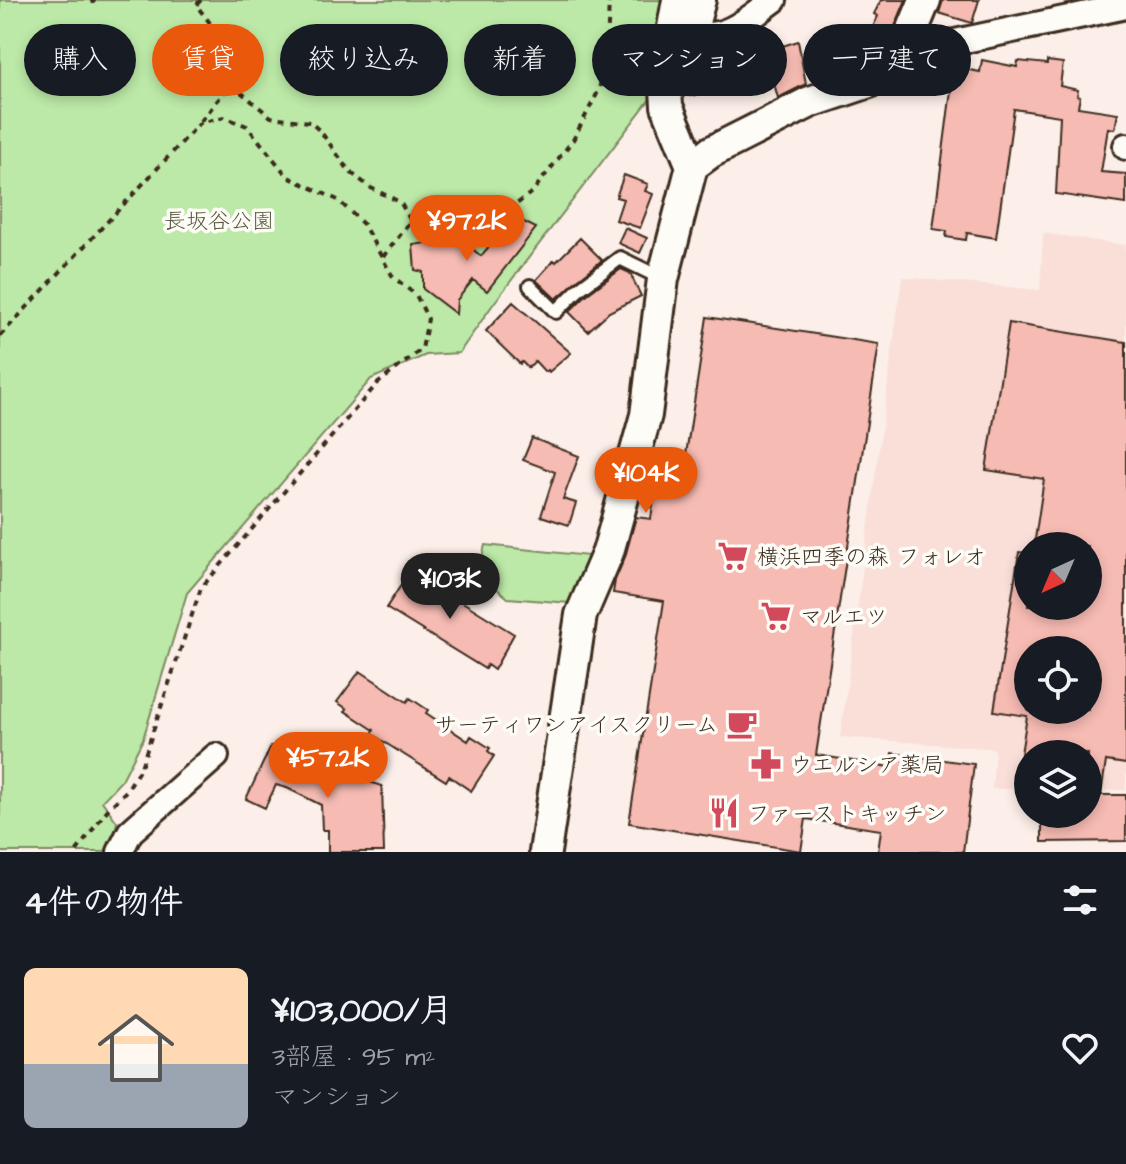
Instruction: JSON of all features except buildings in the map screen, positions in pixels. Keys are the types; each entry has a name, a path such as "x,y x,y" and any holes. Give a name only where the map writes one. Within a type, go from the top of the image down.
{"street":[{"path":"678,0 665,72 666,95 679,140 692,166"},
{"path":"697,24 703,0"},
{"path":"740,24 774,0"},
{"path":"915,24 925,0"},
{"path":"971,39 1126,6"},
{"path":"545,852 581,615 608,552 646,415 663,279 692,166 711,152 828,96"},
{"path":"120,852 130,832 216,756"}],"lane":[{"path":"530,286 556,312 579,289 620,258 663,279"}],"path":[{"path":"201,0 196,5 211,24"},
{"path":"246,96 271,117 310,122 350,172 371,188 400,202 411,221 429,226 461,227 508,211 533,191 573,140 599,90 607,49 609,0"},
{"path":"0,336 200,123 221,96"},
{"path":"76,852 108,809 127,790 141,767 201,588 377,384 422,349 428,319 416,295 393,277 363,224 338,200 288,177 247,126 224,117 200,123"},
{"path":"382,258 411,221"}],"shaded area":[{"path":"1043,233 1126,245 1126,790 1102,790 1102,740 1014,740 1014,789 992,789 995,749 840,737 902,277 1040,290"}],"green space":[{"name":"長坂谷公園","path":"0,0 665,0 661,24 592,24 592,96 650,96 650,99 459,353 426,355 371,379 187,593 143,739 122,780 102,801 117,822 111,852 0,852"},
{"path":"485,545 589,556 570,603 508,598 478,573"}],"place":[{"name":"横浜四季の森 フォレオ","path":"733,556"},
{"name":"マルエツ","path":"776,616"},
{"name":"サーティワンアイスクリーム","path":"742,724"},
{"name":"ウエルシア薬局","path":"766,764"},
{"name":"ファーストキッチン","path":"724,813"}]}
